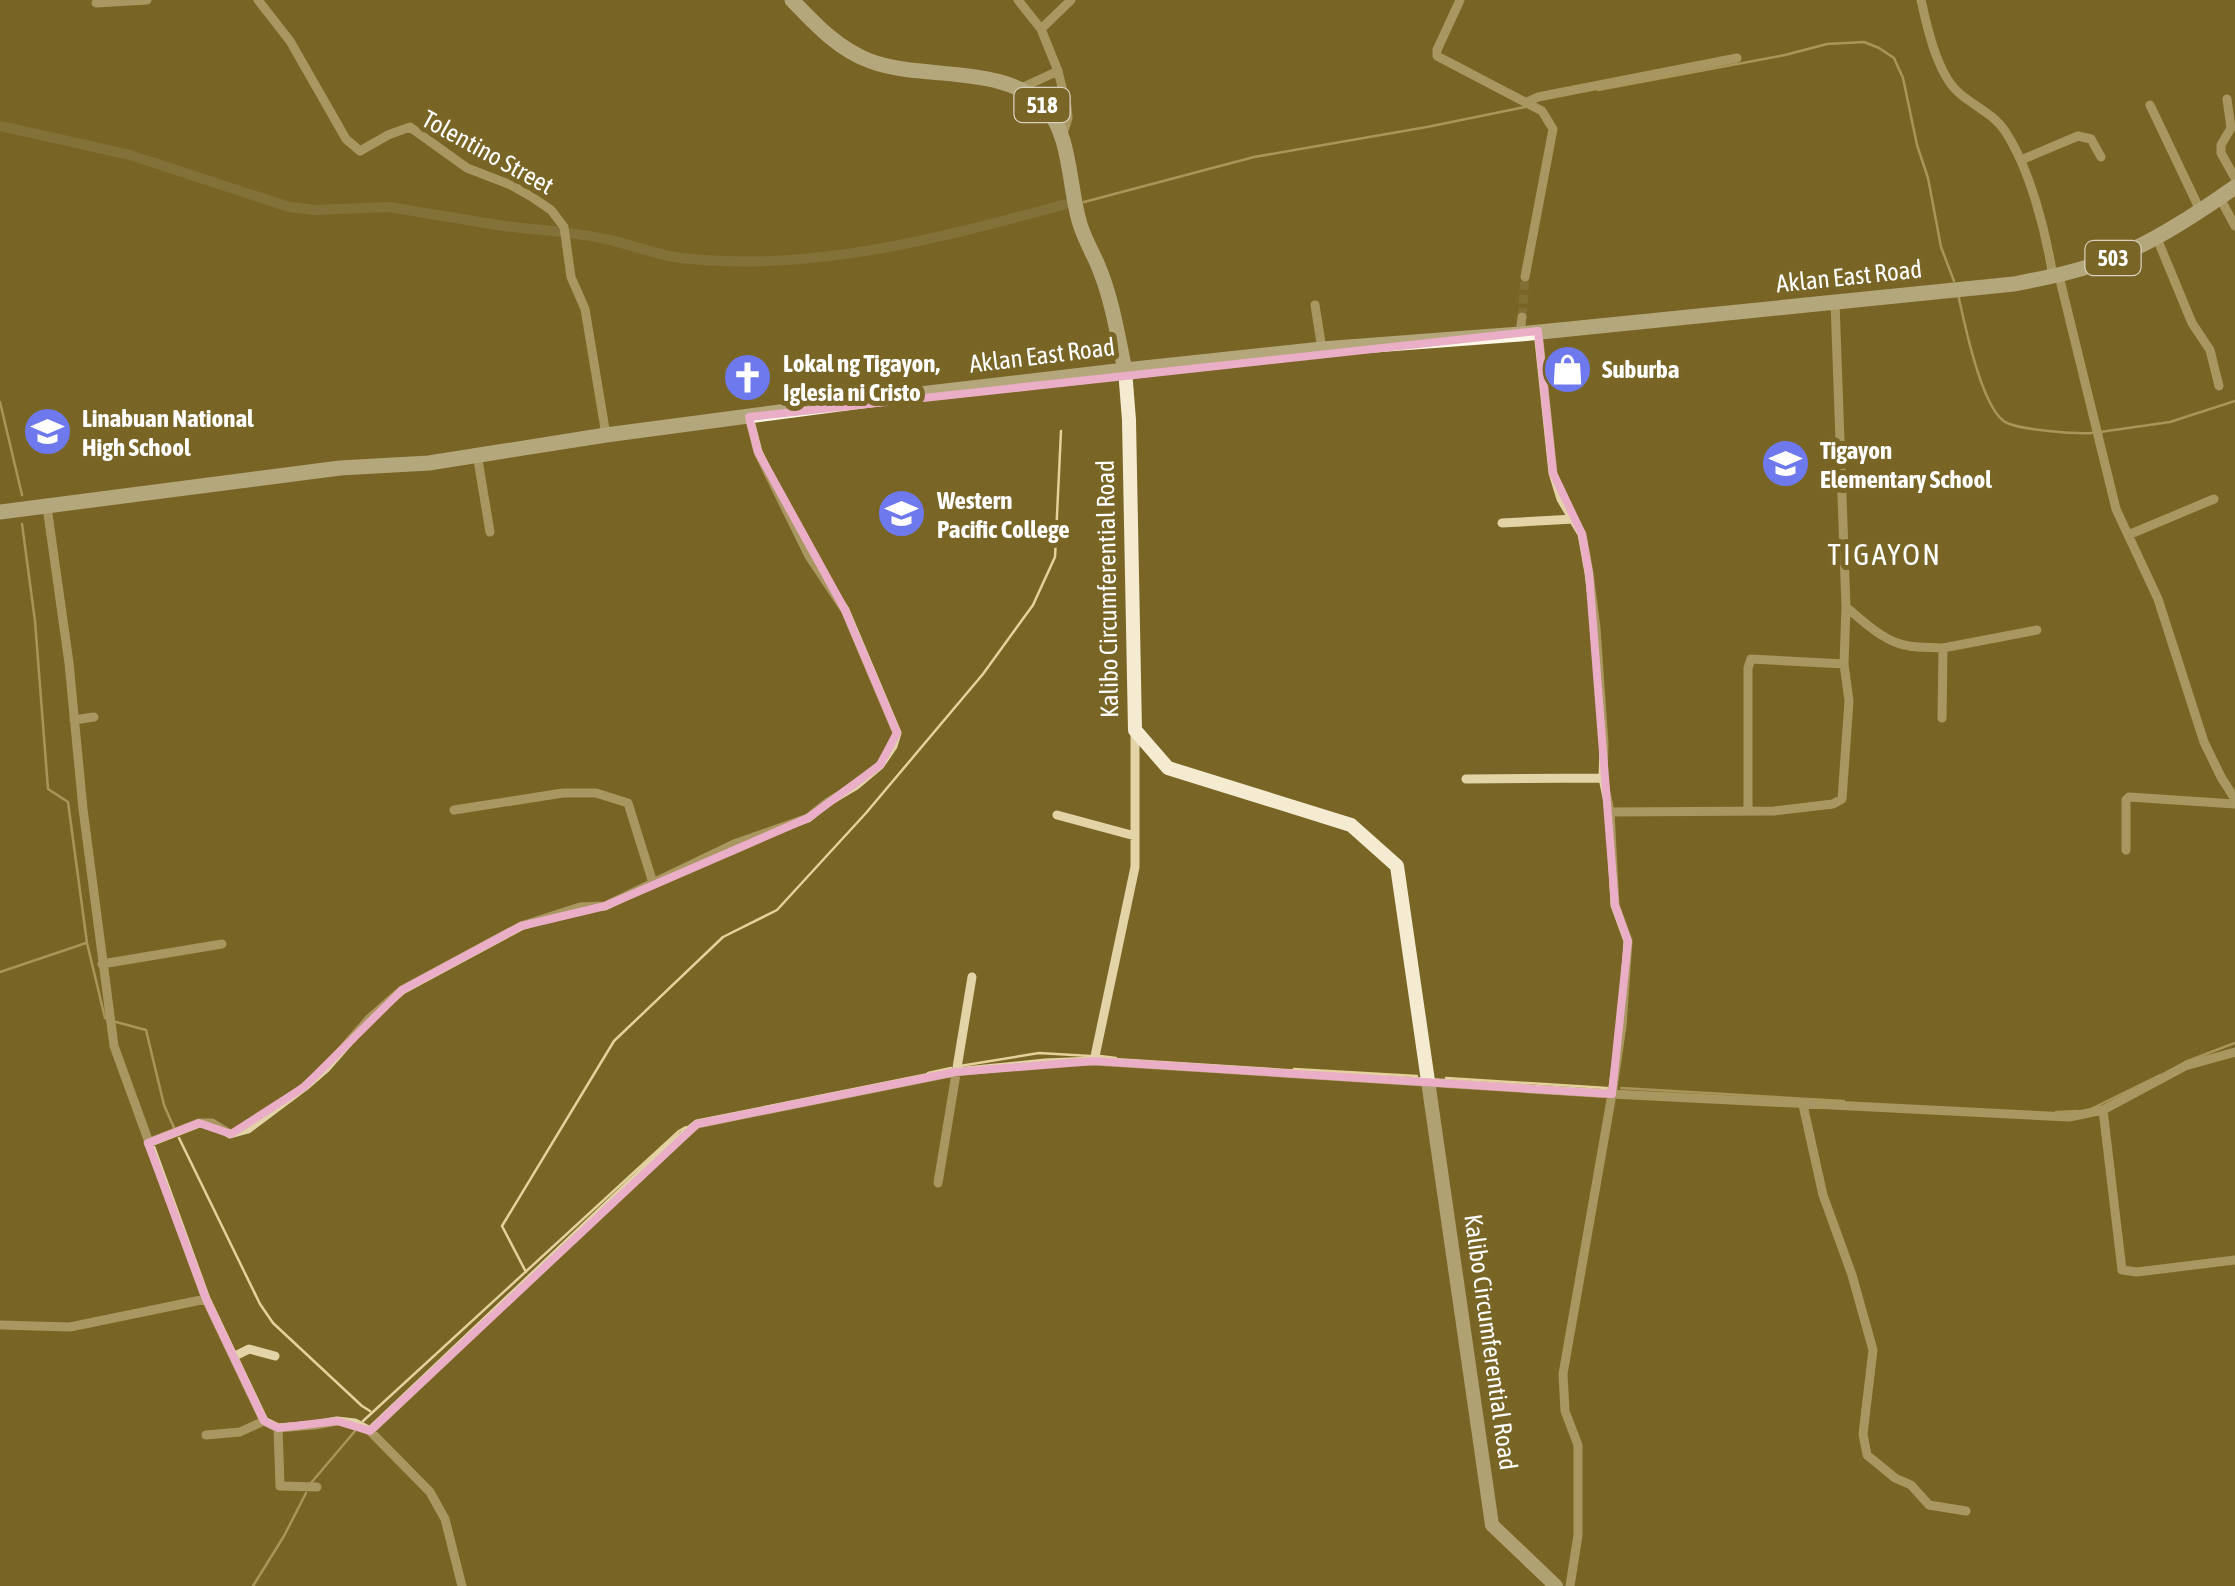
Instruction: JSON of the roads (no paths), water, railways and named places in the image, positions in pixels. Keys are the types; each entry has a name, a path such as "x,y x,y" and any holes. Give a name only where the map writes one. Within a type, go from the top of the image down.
{"main road":[{"name":"Kalibo Circumferential Road","path":"792,0 840,46 871,61 907,70 983,79 1019,89 1054,118 1078,220 1102,275 1125,370 1135,730 1168,768 1351,824 1397,866 1492,1524 1556,1586"},
{"name":"503","path":"2056,276 2121,255 2235,187"},
{"name":"Aklan East Road","path":"0,512 340,468 428,462 876,398 1521,325 1538,331 1974,288 2056,276"}],"street":[{"path":"96,4 146,0"},
{"name":"Tolentino Street","path":"258,0 290,41 353,147 360,151 410,127 466,168 511,185 551,210 564,227 570,277 585,309 606,435"},
{"path":"1018,0 1041,29 1058,71 1068,118 1061,136"},
{"path":"1041,29 1071,0"},
{"path":"1460,0 1436,56 1542,111 1553,130 1525,277"},
{"path":"1921,0 1948,81 2003,128 2021,160 2047,240 2116,509 2158,599 2204,742 2235,801"},
{"path":"1527,102 1737,58"},
{"path":"1019,89 1058,71"},
{"path":"2227,99 2231,128 2221,152 2235,178"},
{"path":"2150,106 2200,210"},
{"path":"2021,160 2084,135 2091,139 2101,157"},
{"path":"2220,198 2235,226"},
{"path":"2156,236 2192,323 2210,350 2218,386"},
{"path":"1610,812 1774,810 1832,804 1842,799 1848,701 1835,302"},
{"path":"1314,305 1322,349"},
{"path":"1538,331 1553,473 1561,499 1582,534 1596,628 1603,778 1610,812 1615,905 1628,940 1612,1094 1563,1374 1565,1410 1578,1445 1578,1535 1570,1586"},
{"path":"148,1144 199,1123 212,1123 230,1134 248,1129 326,1068 369,1018 402,990 521,926 580,907 605,906 734,844 808,818 880,765 893,746 896,733 845,610 809,556 758,452 749,417"},
{"path":"477,454 490,532"},
{"path":"2128,535 2214,499"},
{"path":"47,507 114,1046 206,1299 264,1421 278,1428 337,1421 355,1423 370,1432 430,1492 445,1519 462,1586"},
{"path":"1502,523 1574,519"},
{"path":"1846,607 1874,630 1906,646 1943,648 2037,630"},
{"path":"1942,718 1943,648"},
{"path":"1748,809 1748,668 1752,660 1844,664"},
{"path":"74,720 94,716"},
{"path":"1094,1061 1134,867 1135,730"},
{"path":"1466,779 1603,778"},
{"path":"454,810 563,793 596,793 628,803 653,883"},
{"path":"2126,850 2129,797 2235,801"},
{"path":"1057,815 1135,836"},
{"path":"102,964 222,944"},
{"path":"938,1183 972,978"},
{"path":"370,1432 697,1124 955,1072 1094,1061 1802,1105 2069,1117 2103,1110 2185,1066 2235,1052"},
{"path":"1802,1105 1824,1195 1873,1350 1862,1434 1867,1455 1911,1486 1929,1506 1966,1511"},
{"path":"2103,1110 2122,1270 2136,1272 2235,1260"},
{"path":"0,1325 70,1326 206,1299"},
{"path":"234,1356 249,1349 274,1356"},
{"path":"206,1434 240,1432 264,1421"},
{"path":"278,1428 280,1486 318,1487"}],"waterway":[{"path":"1598,90 1827,44 1864,42 1879,48 1894,58 1903,78 1941,247 1954,281"},
{"path":"1084,202 1254,157 1525,107"},
{"path":"0,126 130,155 289,207 389,207 562,232"},
{"path":"569,233 681,258 779,261 924,240 1066,204"},
{"path":"1958,294 1975,364 1998,415 2007,423 2025,428 2092,433"},
{"path":"2100,432 2170,422 2235,401"},
{"path":"0,402 22,495"},
{"path":"526,1272 502,1226 614,1041 723,937 777,910 866,813 983,674 1033,605 1055,557 1061,431"},
{"path":"22,524 35,621 48,789 68,802 87,943 108,1019"},
{"path":"0,972 86,943"},
{"path":"116,1022 146,1030 164,1105 175,1130"},
{"path":"2185,1062 2235,1043"},
{"path":"960,1066 1039,1053 1090,1056"},
{"path":"1100,1056 1116,1058"},
{"path":"928,1073 951,1068"},
{"path":"1294,1069 1417,1076"},
{"path":"2091,1109 2160,1075"},
{"path":"1446,1078 1607,1088"},
{"path":"1621,1088 1844,1101"},
{"path":"2056,1112 2078,1111"},
{"path":"363,1421 686,1127"},
{"path":"179,1138 273,1323 370,1411"},
{"path":"311,1483 355,1431"},
{"path":"253,1586 306,1493"}],"tunnel":[{"path":"1522,317 1525,277"}],"place":[{"name":"Suburba","path":"1567,369"},
{"name":"Lokal ng Tigayon, Iglesia ni Cristo","path":"748,377"},
{"name":"Linabuan National High School","path":"47,432"},
{"name":"Tigayon Elementary School","path":"1785,464"},
{"name":"Western Pacific College","path":"902,514"}],"district":[{"name":"TIGAYON","path":"1885,555"}]}
